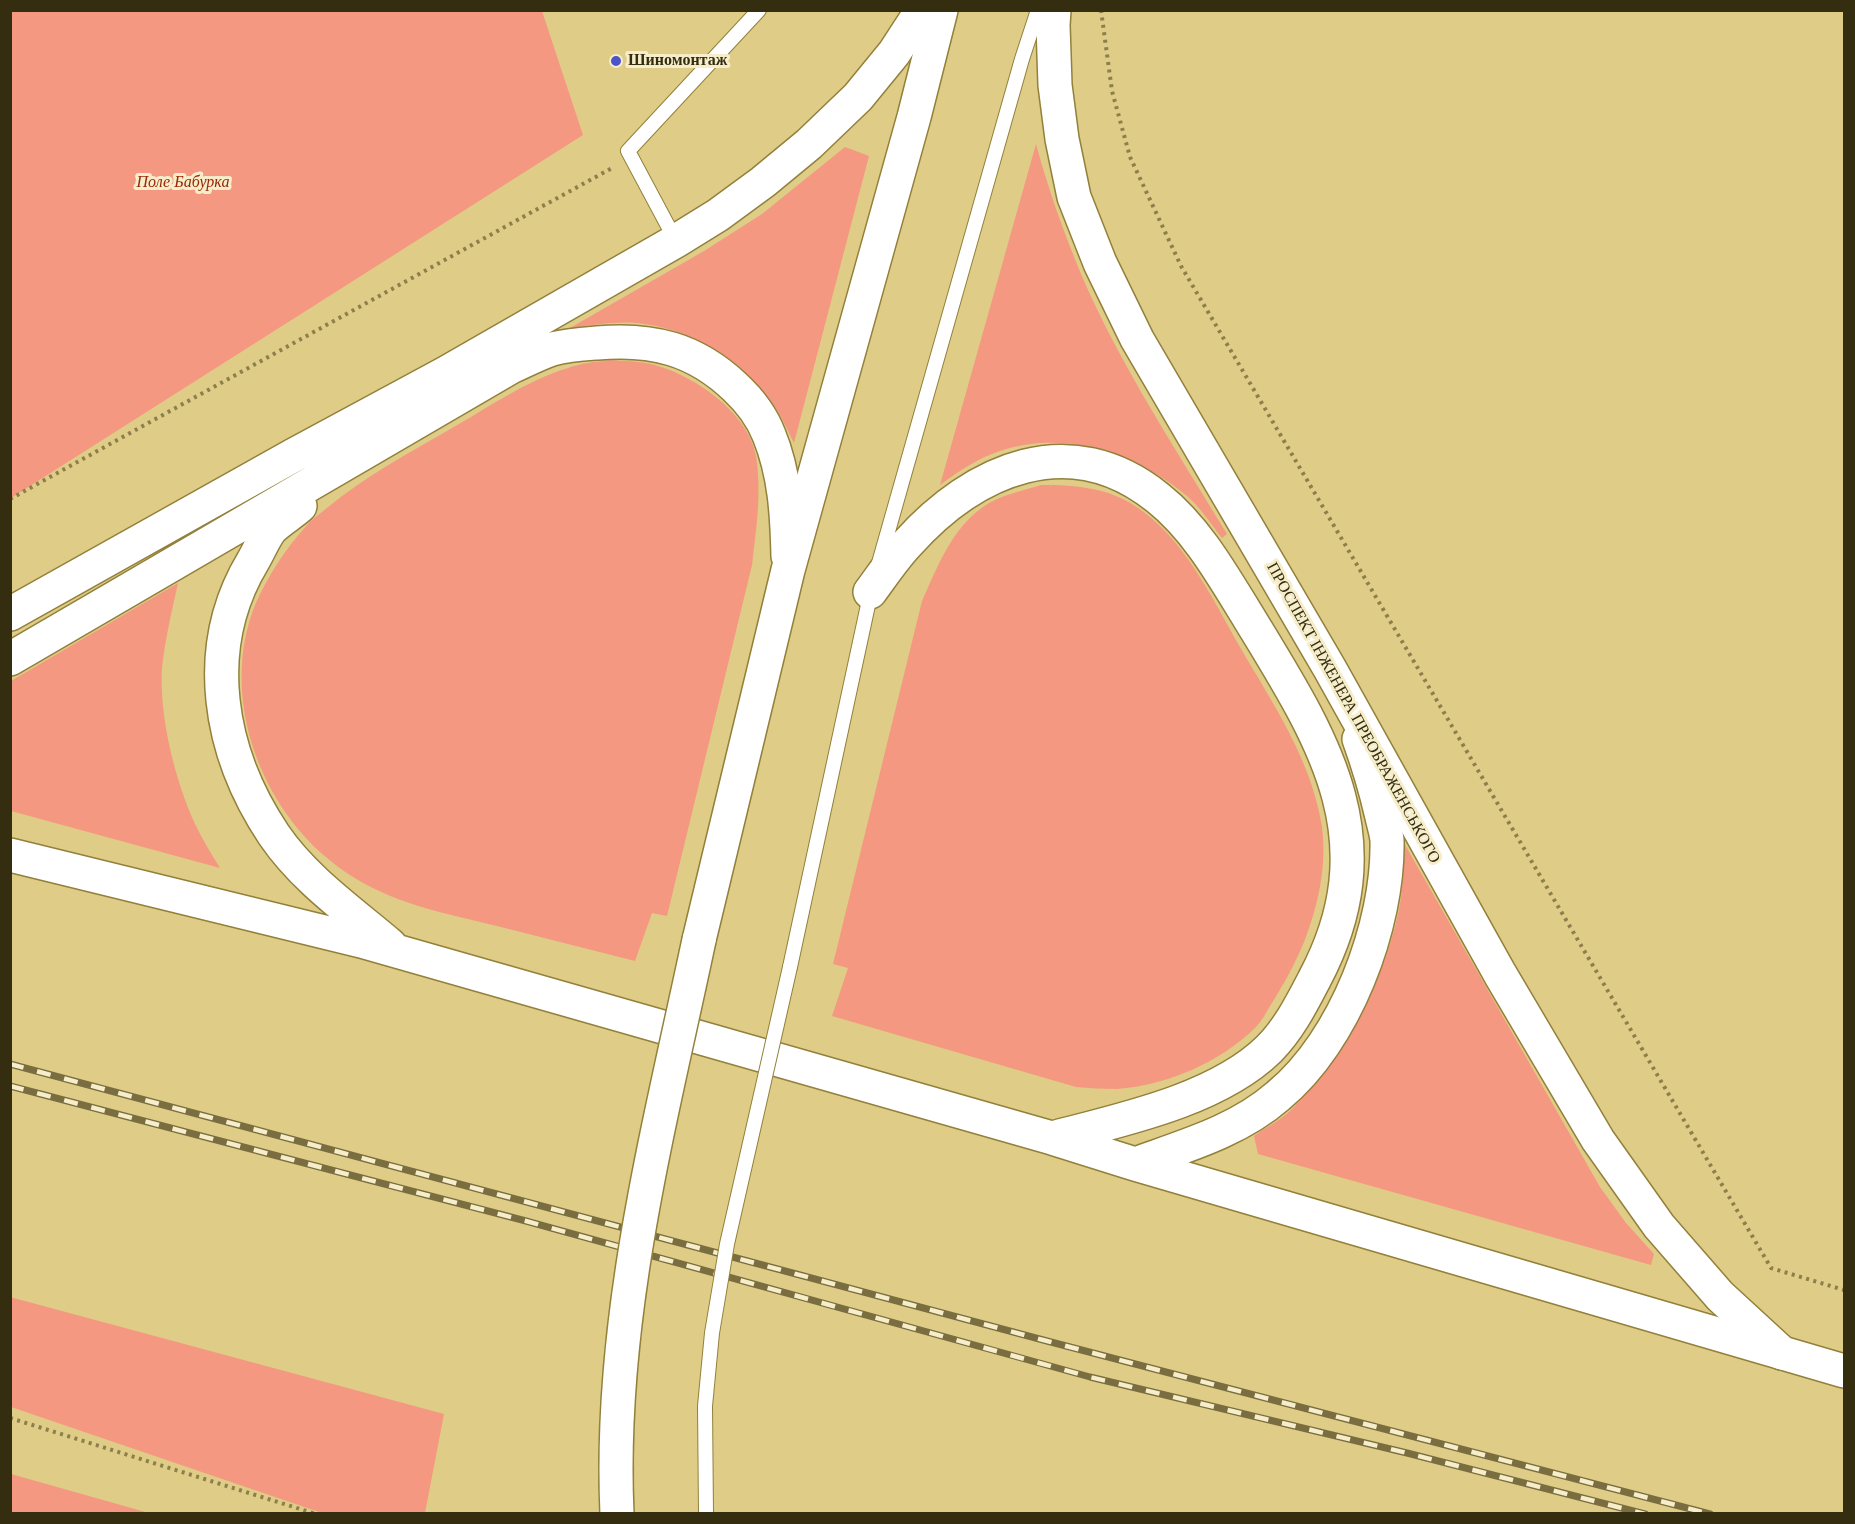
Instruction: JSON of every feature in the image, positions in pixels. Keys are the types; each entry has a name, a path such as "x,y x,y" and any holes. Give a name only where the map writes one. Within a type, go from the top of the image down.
{"main road":[{"path":"10,614 444,374 718,215 809,144 858,97 894,53 922,10"},
{"path":"617,1514 617,1412 623,1335 639,1225 699,940 788,570 911,128 941,10"},
{"name":"ПРОСПЕКТ ІНЖЕНЕРА ПРЕОБРАЖЕНСЬКОГО","path":"1054,10 1055,85 1062,139 1074,197 1100,263 1137,339 1330,669 1500,974 1598,1140 1659,1226 1720,1296 1782,1353"},
{"path":"10,659 511,367 553,349 578,344 622,340 659,345 694,356 720,373 747,399 769,434 781,471 788,516 788,570"},
{"path":"361,456 271,530 245,573 229,614 222,652 220,690 229,739 246,787 275,836 306,874 398,952"},
{"path":"870,592 906,545 934,516 964,493 992,477 1025,465 1054,461 1087,464 1126,477 1158,498 1186,526 1217,567 1296,695 1323,748 1344,814 1348,861 1344,902 1322,963 1292,1020 1269,1049 1240,1072 1197,1094 1140,1114 1052,1138"},
{"path":"1136,1164 1201,1140 1245,1120 1279,1096 1304,1070 1328,1038 1351,994 1372,942 1384,891 1387,838 1373,777 1354,724 1330,669"},
{"path":"10,855 361,941 1052,1138 1845,1371"}],"lane":[{"path":"676,241 628,151 759,10"},
{"path":"706,1514 705,1406 712,1333 727,1244 790,967 870,592 1038,10"}],"path":[{"path":"1101,10 1112,91 1130,157 1187,276 1771,1268 1845,1290"},
{"path":"10,499 632,157"},
{"path":"10,1418 316,1514"}],"green space":[{"name":"Поле Бабурка","path":"11,10 542,11 583,135 11,498"},
{"path":"1036,144 1062,226 1096,307 1150,406 1227,534 1222,538 1192,500 1167,481 1122,457 1074,444 1024,445 1000,451 969,465 940,485"},
{"path":"845,147 869,156 794,443 777,410 762,391 733,363 700,342 664,328 635,323 607,323 570,328 704,251 762,214"},
{"path":"610,360 646,363 667,369 684,376 716,397 742,424 751,440 758,470 758,511 752,565 667,916 652,913 635,961 408,903 366,885 346,873 302,834 281,806 264,775 252,742 244,708 242,673 245,639 255,605 284,553 309,523 341,497 385,467 521,388 573,366"},
{"path":"1041,485 1088,488 1121,498 1150,517 1181,550 1207,588 1290,734 1310,779 1322,827 1322,871 1313,914 1293,967 1261,1020 1241,1041 1209,1062 1173,1077 1136,1087 1117,1089 1076,1087 832,1016 848,968 833,964 922,601 946,550 972,516 997,499"},
{"path":"178,583 162,668 163,707 170,748 181,788 195,824 220,868 11,811 11,681"},
{"path":"1404,843 1600,1187 1626,1223 1654,1254 1651,1265 1258,1154 1254,1136 1287,1114 1311,1089 1362,1012 1375,984 1395,926 1401,898"},
{"path":"10,1297 444,1414 425,1513 322,1513 11,1407"},
{"path":"11,1474 149,1513 11,1513"}],"railway":[{"path":"10,1064 1047,1341 1710,1514"},
{"path":"10,1086 526,1221 1090,1377 1407,1453 1645,1514"}],"place":[{"name":"Шиномонтаж","path":"616,61"}]}
